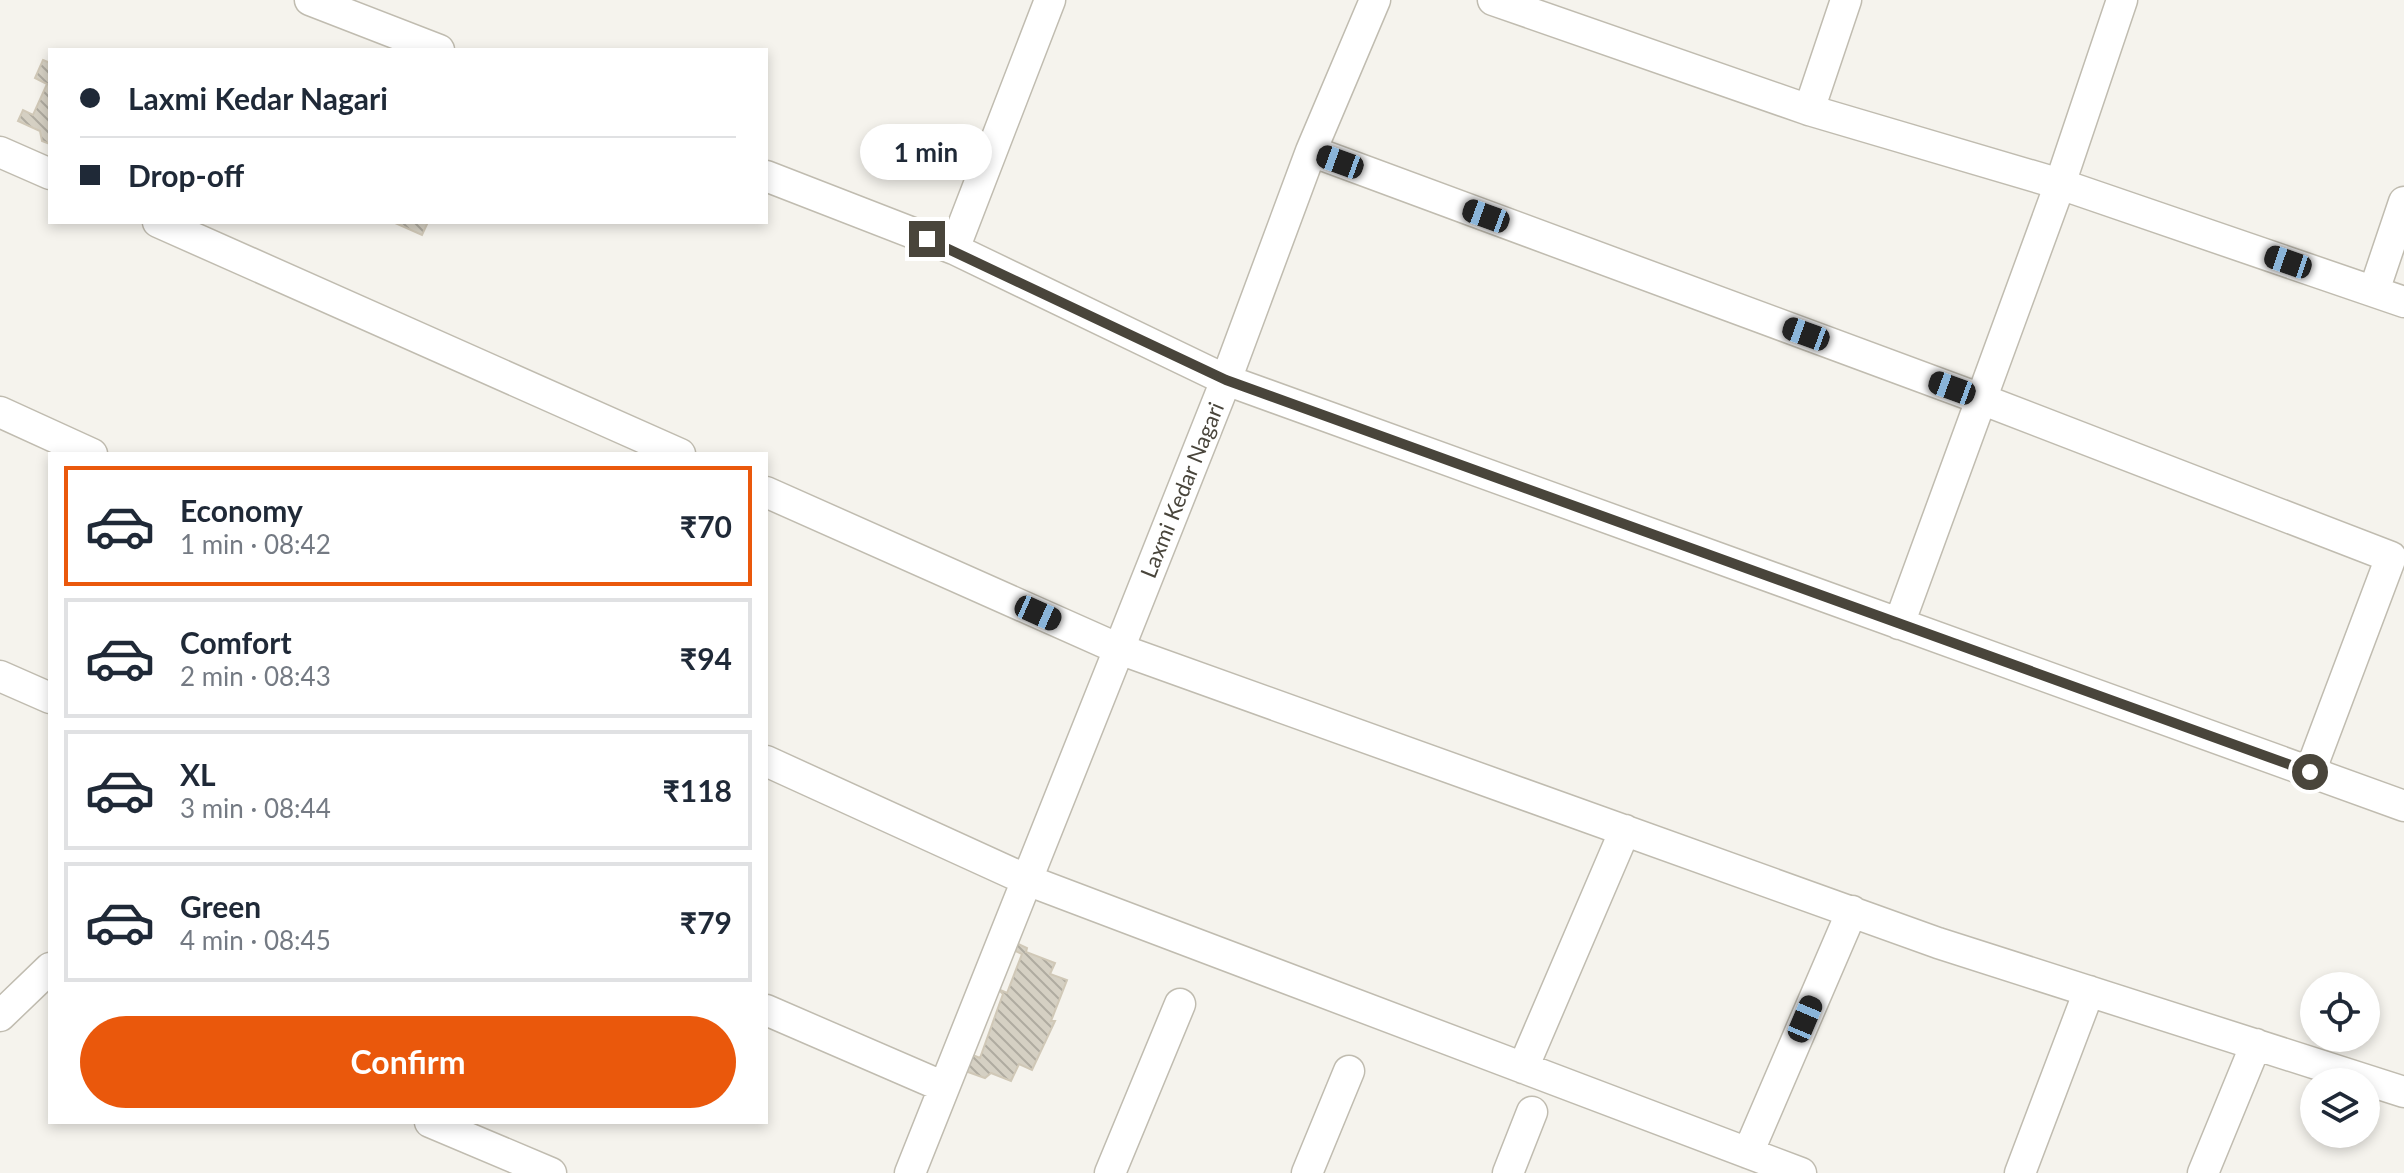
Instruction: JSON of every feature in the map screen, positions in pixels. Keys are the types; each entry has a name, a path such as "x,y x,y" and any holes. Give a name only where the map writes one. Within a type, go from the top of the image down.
{"street":[{"path":"310,0 434,48"},
{"path":"954,249 1050,0"},
{"path":"768,177 954,249 1226,380 1311,151 1375,0"},
{"path":"1493,0 1809,110 2060,184 2404,302"},
{"path":"1809,110 1846,0"},
{"path":"1899,624 2060,184 2122,0"},
{"path":"1311,151 1981,399 2391,557 2310,772"},
{"path":"0,152 48,173"},
{"path":"2374,291 2404,202"},
{"path":"162,224 676,452"},
{"name":"Laxmi Kedar Nagari","path":"910,1173 1226,380 2404,806"},
{"path":"0,412 88,452"},
{"path":"768,493 1119,649 1852,911 2404,1092"},
{"path":"0,676 48,697"},
{"path":"768,762 1027,880 1801,1173"},
{"path":"1523,1068 1625,830"},
{"path":"1748,1153 1852,911"},
{"path":"0,1016 48,970"},
{"path":"2020,1173 2089,991"},
{"path":"1110,1173 1180,1004"},
{"path":"768,1011 944,1087"},
{"path":"2203,1173 2256,1044"},
{"path":"1307,1173 1349,1071"},
{"path":"1508,1173 1532,1112"},
{"path":"435,1124 551,1173"}],"building":[{"path":"43,60 48,62 48,143 42,141 40,131 18,121 23,110 33,115 47,84 35,78"},
{"path":"397,224 427,224 422,235"},
{"path":"1014,942 1027,948 1026,952 1055,963 1050,974 1067,980 1051,1021 1055,1021 1032,1070 1019,1064 1011,1081 991,1073 985,1078 962,1070 968,1053 980,1058 1003,994 998,989 1007,993 1022,954 1011,949"}],"route":[{"path":"927,239 954,249 1226,380 2310,772"}]}
